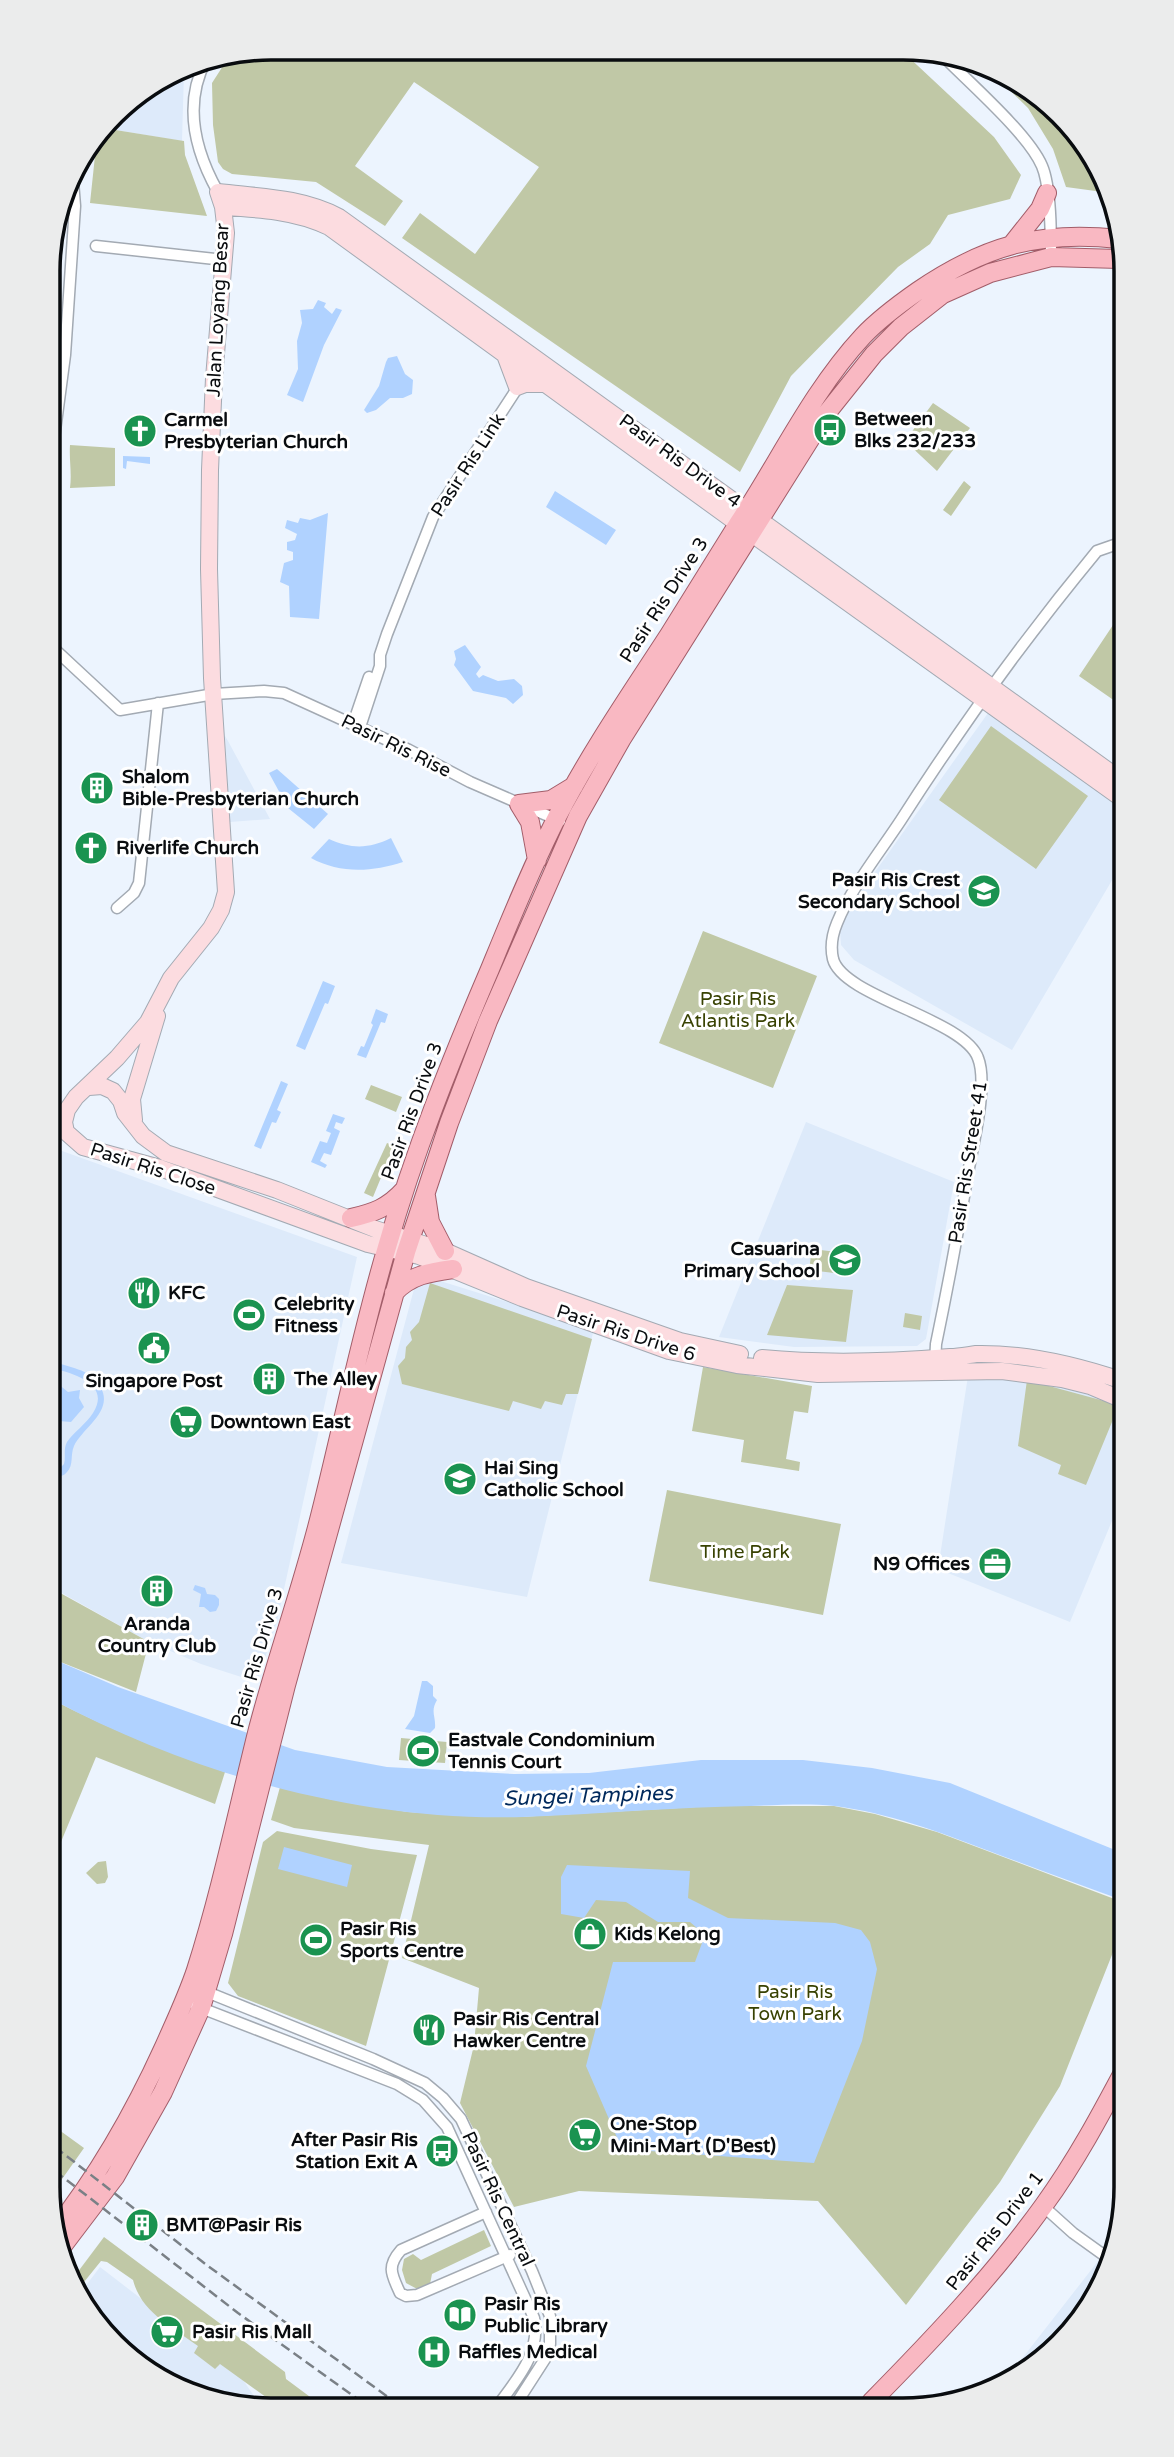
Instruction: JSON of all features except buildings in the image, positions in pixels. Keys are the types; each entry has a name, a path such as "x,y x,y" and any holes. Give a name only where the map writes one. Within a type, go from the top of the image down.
{"main road":[{"path":"1013,243 1040,209 1047,193"},
{"name":"Pasir Ris Drive 3","path":"265,1735 286,1685 394,1293 426,1192 488,1021 572,827 621,740 750,522 811,407 865,334 892,309 942,275 978,256 1013,243 1051,238 1112,238"},
{"name":"Pasir Ris Drive 3","path":"67,2241 97,2204 122,2166 163,2092 196,1997 209,1927 253,1783 352,1379 389,1241 436,1100 463,1031 556,819 606,729 826,414 874,354 901,327 943,294 990,273 1051,257 1114,259"},
{"path":"537,860 530,822 519,804 551,800 575,785"},
{"path":"351,1218 390,1206 407,1187"},
{"path":"426,1192 430,1222 446,1251"},
{"path":"394,1293 407,1281 418,1276 453,1269"},
{"name":"Pasir Ris Drive 3","path":"62,2220 90,2185 121,2136 196,1997"},
{"name":"Pasir Ris Drive 1","path":"875,2398 957,2312 1046,2209 1114,2089"},
{"name":"Pasir Ris Drive 1","path":"889,2398 975,2307 1046,2209 1114,2105"}],"street":[{"path":"952,66 1024,138 1043,167 1051,257"},
{"name":"Jalan Loyang Besar","path":"89,1087 148,1023 171,978 211,928 226,892 209,569 216,343 226,233 220,200 198,150 194,123 194,97 202,72"},
{"path":"60,391 65,355 75,206 73,199"},
{"name":"Pasir Ris Drive 4","path":"220,200 311,219 329,227 505,355 533,365 545,384 750,522"},
{"name":"Pasir Ris Drive 4","path":"220,200 298,201 321,207 339,217 533,365 750,522 987,692 1114,775"},
{"path":"226,233 243,213 254,209"},
{"path":"96,246 224,260"},
{"path":"505,355 517,387 525,384 545,384"},
{"name":"Pasir Ris Link","path":"357,725 373,664 380,655 439,505 533,365"},
{"path":"987,692 1097,551 1114,545"},
{"path":"60,654 120,710 214,694"},
{"name":"Pasir Ris Rise","path":"214,694 264,691 284,693 572,827"},
{"name":"Pasir Ris Drive 4","path":"987,692 1114,792"},
{"name":"Pasir Ris Street 41","path":"935,1364 975,1133 982,1073 979,1060 974,1049 943,1028 845,976 834,960 832,939 838,920 860,882 987,692"},
{"path":"117,908 134,893 139,883 158,703"},
{"name":"Jalan Loyang Besar","path":"135,1124 132,1099 164,994"},
{"path":"117,1058 134,1057 142,1067"},
{"name":"Pasir Ris Close","path":"102,1086 113,1090 125,1113 143,1136 166,1153 351,1218 389,1241 368,1244 160,1168 83,1147 66,1132 64,1122 67,1110 76,1097 89,1087 102,1086"},
{"path":"285,1214 293,1196"},
{"name":"Pasir Ris Drive 6","path":"389,1241 446,1251 526,1287 680,1341 723,1351 764,1358 819,1362 935,1364 999,1370 1041,1375 1090,1386 1114,1396"},
{"name":"Pasir Ris Drive 6","path":"408,1246 453,1269 522,1298 669,1351 704,1359 818,1374 935,1364 976,1354 1022,1357 1086,1369 1114,1378"},
{"name":"Pasir Ris Central","path":"196,1997 412,2092 433,2109 447,2127 534,2318 536,2328 531,2355 503,2398"},
{"name":"Pasir Ris Central","path":"196,1997 373,2059 425,2083 443,2098 465,2126 548,2307 551,2330 545,2359 520,2398"},
{"path":"1046,2209 1103,2254"},
{"path":"486,2212 401,2250 391,2267 400,2293 406,2297 417,2295 522,2250"}],"shaded area":[{"path":"184,79 182,141 113,130 153,95"},
{"name":"Pasir Ris Crest Secondary School","path":"988,713 999,716 1114,799 1114,877 1012,1050 854,960 841,945 843,917"},
{"path":"225,736 228,741 270,819 230,822"},
{"name":"Casuarina Primary School","path":"806,1122 954,1182 926,1339 917,1346 794,1347 719,1337"},
{"name":"Downtown East","path":"60,1150 357,1257 277,1621 257,1682 201,1664 149,1642 60,1592"},
{"name":"Hai Sing Catholic School","path":"418,1274 594,1329 527,1597 341,1563"},
{"path":"968,1376 1051,1381 1114,1405 1114,1516 1070,1622 938,1569"},
{"path":"1102,2256 1086,2292 1071,2315 1053,2336 1018,2364"},
{"path":"100,2267 239,2374 254,2397 203,2386 177,2376 153,2362 112,2326 85,2287"}],"green space":[{"path":"257,60 912,60 994,137 1021,175 1010,199 948,215 930,244 898,267 791,376 740,472 402,238 420,213 475,254 539,167 414,82 355,166 403,201 385,226 316,182 232,174 223,169 218,162 213,125 212,83 223,65"},
{"path":"1006,86 1032,103 1053,121 1086,165 1098,191 1066,187 1053,149 1028,108"},
{"path":"113,130 184,141 185,155 207,216 90,203 95,153"},
{"path":"933,403 970,428 937,471 905,441"},
{"path":"70,445 115,448 115,486 70,488"},
{"path":"964,481 971,487 951,516 943,510"},
{"path":"1114,624 1114,700 1079,676"},
{"path":"991,726 1088,796 1036,869 939,800"},
{"name":"Pasir Ris Atlantis Park","path":"703,931 817,976 773,1088 659,1043"},
{"path":"371,1085 402,1097 396,1112 365,1099"},
{"path":"387,1143 394,1146 373,1197 364,1193"},
{"path":"812,1249 854,1254 851,1275 809,1270"},
{"path":"430,1283 592,1339 578,1394 566,1394 562,1405 545,1401 541,1409 513,1401 509,1411 402,1384 398,1366 405,1358 406,1347 412,1340 410,1332 419,1322"},
{"path":"787,1285 853,1290 846,1342 767,1335"},
{"path":"905,1313 922,1316 920,1330 903,1327"},
{"path":"703,1367 812,1386 808,1413 794,1411 786,1459 800,1462 799,1471 741,1462 744,1440 692,1431"},
{"path":"1027,1380 1114,1404 1114,1417 1086,1485 1058,1474 1061,1465 1018,1446"},
{"name":"Time Park","path":"667,1490 841,1524 823,1615 649,1581"},
{"path":"60,1593 149,1642 136,1692 60,1662"},
{"path":"60,1704 138,1739 225,1772 215,1804 96,1757 60,1844"},
{"name":"Eastvale Condominium Tennis Court","path":"401,1738 447,1742 445,1763 399,1760"},
{"name":"Pasir Ris Town Park","path":"280,1787 329,1799 408,1812 519,1817 714,1806 834,1806 875,1814 937,1832 1114,1899 1114,1950 1060,2086 1000,2182 906,2305 818,2201 579,2191 514,2207 460,2103 474,2045 479,1988 402,1958 429,1845 294,1828 271,1820"},
{"name":"Pasir Ris Sports Centre","path":"277,1831 417,1855 366,2046 238,1996 228,1983 263,1842"},
{"path":"106,1861 108,1877 105,1883 97,1884 86,1873 98,1862"},
{"path":"60,2131 84,2148 60,2182"},
{"path":"484,2230 491,2246 432,2274 430,2284 419,2290 406,2283 402,2270 404,2259 413,2254 421,2260"},
{"path":"104,2237 285,2372 286,2379 312,2398 267,2398 220,2364 215,2369 194,2353 198,2346 150,2310 133,2280 107,2262 101,2261 83,2283 78,2272"}],"water":[{"path":"318,300 326,303 324,307 332,314 336,308 342,310 324,345 303,402 287,395 298,369 297,341 302,323 300,310 313,309"},
{"path":"397,356 405,374 413,380 412,394 403,398 390,398 376,410 367,413 364,410 379,386 388,358"},
{"path":"123,456 150,457 150,464 127,461 126,469 123,468"},
{"path":"555,491 616,530 606,545 546,507"},
{"path":"328,513 319,619 290,617 289,586 280,582 284,563 293,560 293,552 287,550 287,542 295,540 297,534 285,528 287,520 298,523 300,518 310,520"},
{"path":"465,645 481,667 476,674 479,678 483,675 498,681 514,679 522,686 523,695 513,704 506,698 473,691 454,665 454,651"},
{"path":"277,769 328,814 314,829 288,808 269,773"},
{"path":"391,838 403,862 356,870 333,867 311,858 329,839 345,845 360,846"},
{"path":"323,981 335,986 305,1050 296,1046"},
{"path":"376,1009 388,1014 385,1023 381,1022 366,1058 357,1055 361,1046 364,1047"},
{"path":"281,1081 288,1084 277,1110 281,1112 276,1123 272,1122 261,1149 254,1146"},
{"path":"333,1114 345,1118 342,1124 336,1122 334,1128 340,1131 331,1155 324,1153 320,1161 327,1165 325,1168 311,1162 320,1141 327,1143 331,1133 326,1131"},
{"path":"60,1363 90,1375 100,1386 104,1403 101,1411 74,1446 69,1469 60,1476 67,1442 87,1421 97,1403 97,1394 93,1387 87,1381 60,1370"},
{"path":"60,1386 68,1392 80,1390 79,1398 84,1407 71,1422 60,1421"},
{"path":"195,1585 205,1588 207,1594 215,1595 219,1599 216,1611 210,1612 199,1607 201,1594 193,1590"},
{"name":"Sungei Tampines","path":"60,1662 118,1687 295,1750 387,1767 514,1774 589,1773 701,1760 803,1760 872,1768 950,1783 1114,1850 1114,1897 933,1830 875,1813 835,1806 694,1808 523,1817 401,1811 280,1789 164,1751 60,1704"},
{"path":"422,1681 433,1686 433,1696 437,1700 434,1711 435,1728 430,1733 405,1729 414,1716"},
{"path":"284,1847 352,1865 347,1887 278,1869"},
{"path":"567,1865 690,1871 688,1898 728,1918 835,1923 861,1930 870,1942 877,1969 862,2041 814,2163 622,2149 586,2066 613,1962 695,1962 705,1935 690,1922 658,1922 626,1902 596,1900 584,1918 561,1914 561,1877"}],"railway":[{"path":"60,2151 208,2266 389,2398"},
{"path":"60,2175 238,2313 356,2398"}],"place":[{"name":"Between Blks 232/233","path":"830,430"},
{"name":"Carmel Presbyterian Church","path":"140,431"},
{"name":"Shalom Bible-Presbyterian Church","path":"97,788"},
{"name":"Riverlife Church","path":"91,848"},
{"name":"Pasir Ris Crest Secondary School","path":"984,891"},
{"name":"Casuarina Primary School","path":"845,1260"},
{"name":"KFC","path":"144,1293"},
{"name":"Celebrity Fitness","path":"249,1315"},
{"name":"Singapore Post","path":"154,1348"},
{"name":"The Alley","path":"269,1379"},
{"name":"Downtown East","path":"186,1422"},
{"name":"Hai Sing Catholic School","path":"460,1479"},
{"name":"N9 Offices","path":"995,1564"},
{"name":"Aranda Country Club","path":"157,1591"},
{"name":"Eastvale Condominium Tennis Court","path":"423,1751"},
{"name":"Kids Kelong","path":"590,1934"},
{"name":"Pasir Ris Sports Centre","path":"316,1940"},
{"name":"Pasir Ris Central Hawker Centre","path":"429,2030"},
{"name":"One-Stop Mini-Mart (D'Best)","path":"585,2135"},
{"name":"After Pasir Ris Station Exit A","path":"442,2151"},
{"name":"BMT@Pasir Ris","path":"142,2225"},
{"name":"Pasir Ris Public Library","path":"460,2315"},
{"name":"Pasir Ris Mall","path":"167,2332"},
{"name":"Raffles Medical","path":"434,2352"}]}
